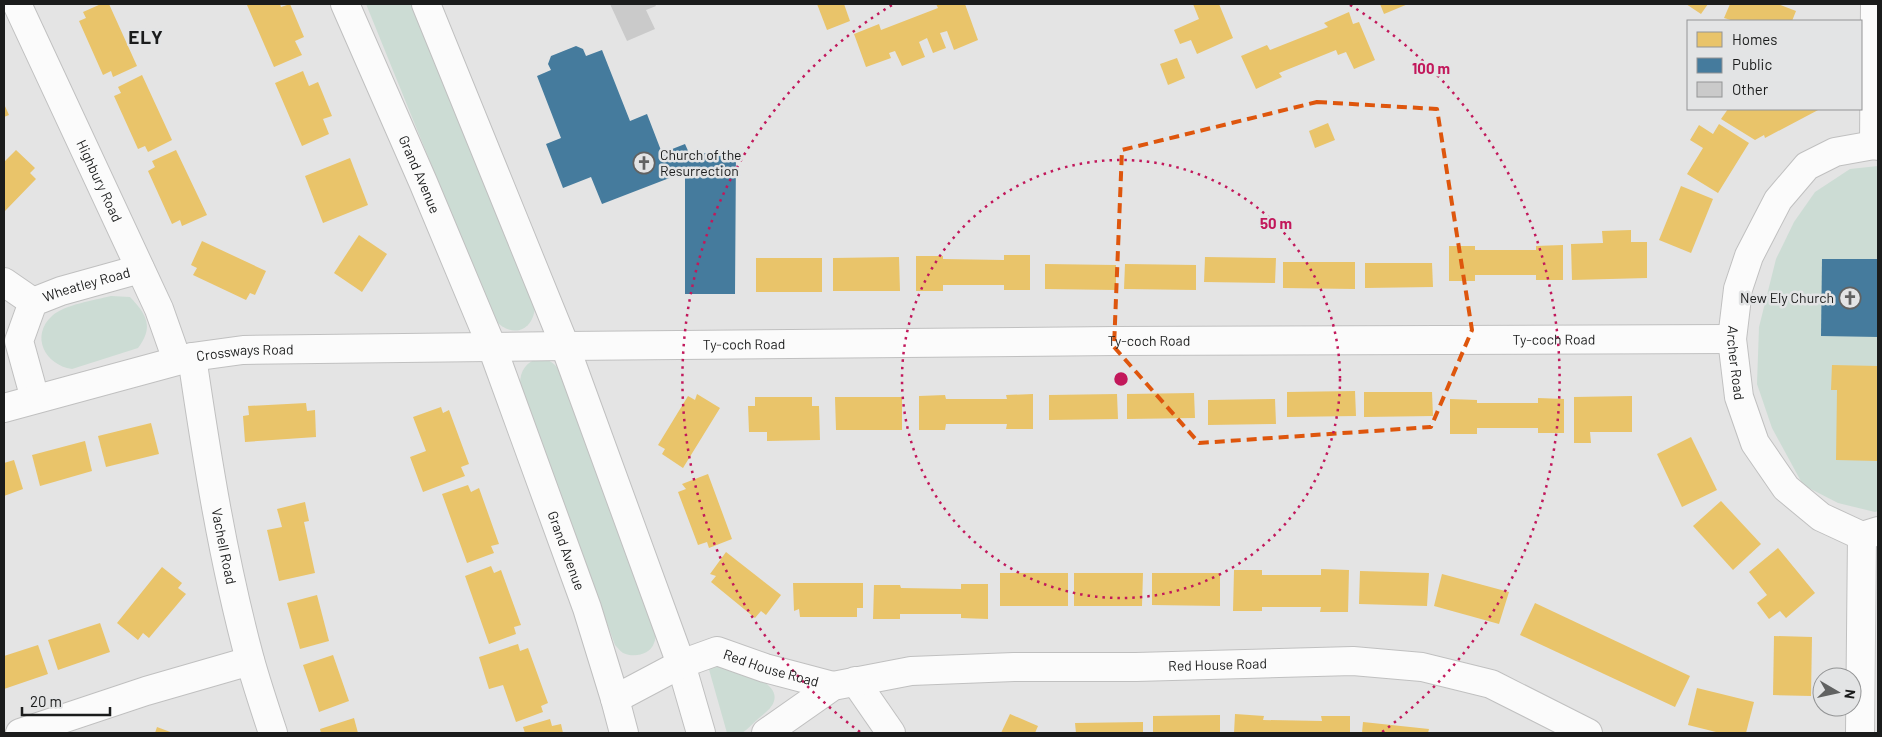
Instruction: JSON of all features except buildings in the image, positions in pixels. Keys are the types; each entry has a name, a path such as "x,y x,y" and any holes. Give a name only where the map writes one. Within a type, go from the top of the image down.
{"street":[{"name":"Highbury Road","path":"17,4 140,269 184,358"},
{"name":"Grand Avenue","path":"346,4 492,347 587,608 624,733"},
{"path":"426,4 565,346 681,664 701,733"},
{"name":"Archer Road","path":"1860,733 1870,533 1821,517 1786,488 1755,443 1739,397 1732,339 1738,289 1749,256 1778,200 1807,166 1835,152 1876,146 1875,4"},
{"name":"Wheatley Road","path":"32,302 62,291 140,269"},
{"name":"Wheatley Road","path":"4,282 32,302"},
{"name":"Wheatley Road","path":"32,302 20,341 34,399"},
{"name":"Ty-coch Road","path":"565,346 1126,341 1732,339"},
{"path":"492,347 565,346"},
{"name":"Crossways Road","path":"4,408 184,358 242,350 492,347"},
{"name":"Vachell Road","path":"184,358 250,661 273,733"},
{"name":"Red House Road","path":"681,664 718,651 765,668 844,684"},
{"path":"20,733 146,691 250,661"},
{"name":"Red House Road","path":"766,733 844,684 911,671 1014,667 1136,667 1353,661 1422,668 1491,684 1588,733"},
{"path":"615,699 681,664"},
{"path":"844,684 891,733"}],"highlighted area":[{"path":"1317,102 1437,109 1472,330 1431,427 1199,443 1114,347 1122,150"}],"shaded area":[{"path":"366,4 415,4 535,304 531,321 521,330 508,329 494,319"},
{"path":"1878,166 1878,511 1875,512 1838,503 1803,485 1772,428 1757,384 1759,327 1776,259 1794,222 1815,192 1850,169"},
{"path":"111,296 130,297 141,310 147,327 143,341 138,348 72,369 54,362 48,356 42,341 42,332 45,324 57,312 71,306"},
{"path":"540,358 552,362 560,372 655,623 656,635 654,643 645,653 632,655 623,653 615,645 520,385 521,375 525,367"},
{"path":"713,664 751,675 769,686 774,693 774,701 770,708 742,733 727,733 708,666"}],"place":[{"name":"Church of the Resurrection","path":"644,163"},
{"name":"New Ely Church","path":"1850,298"}],"district":[{"name":"ELY","path":"146,37"}]}
